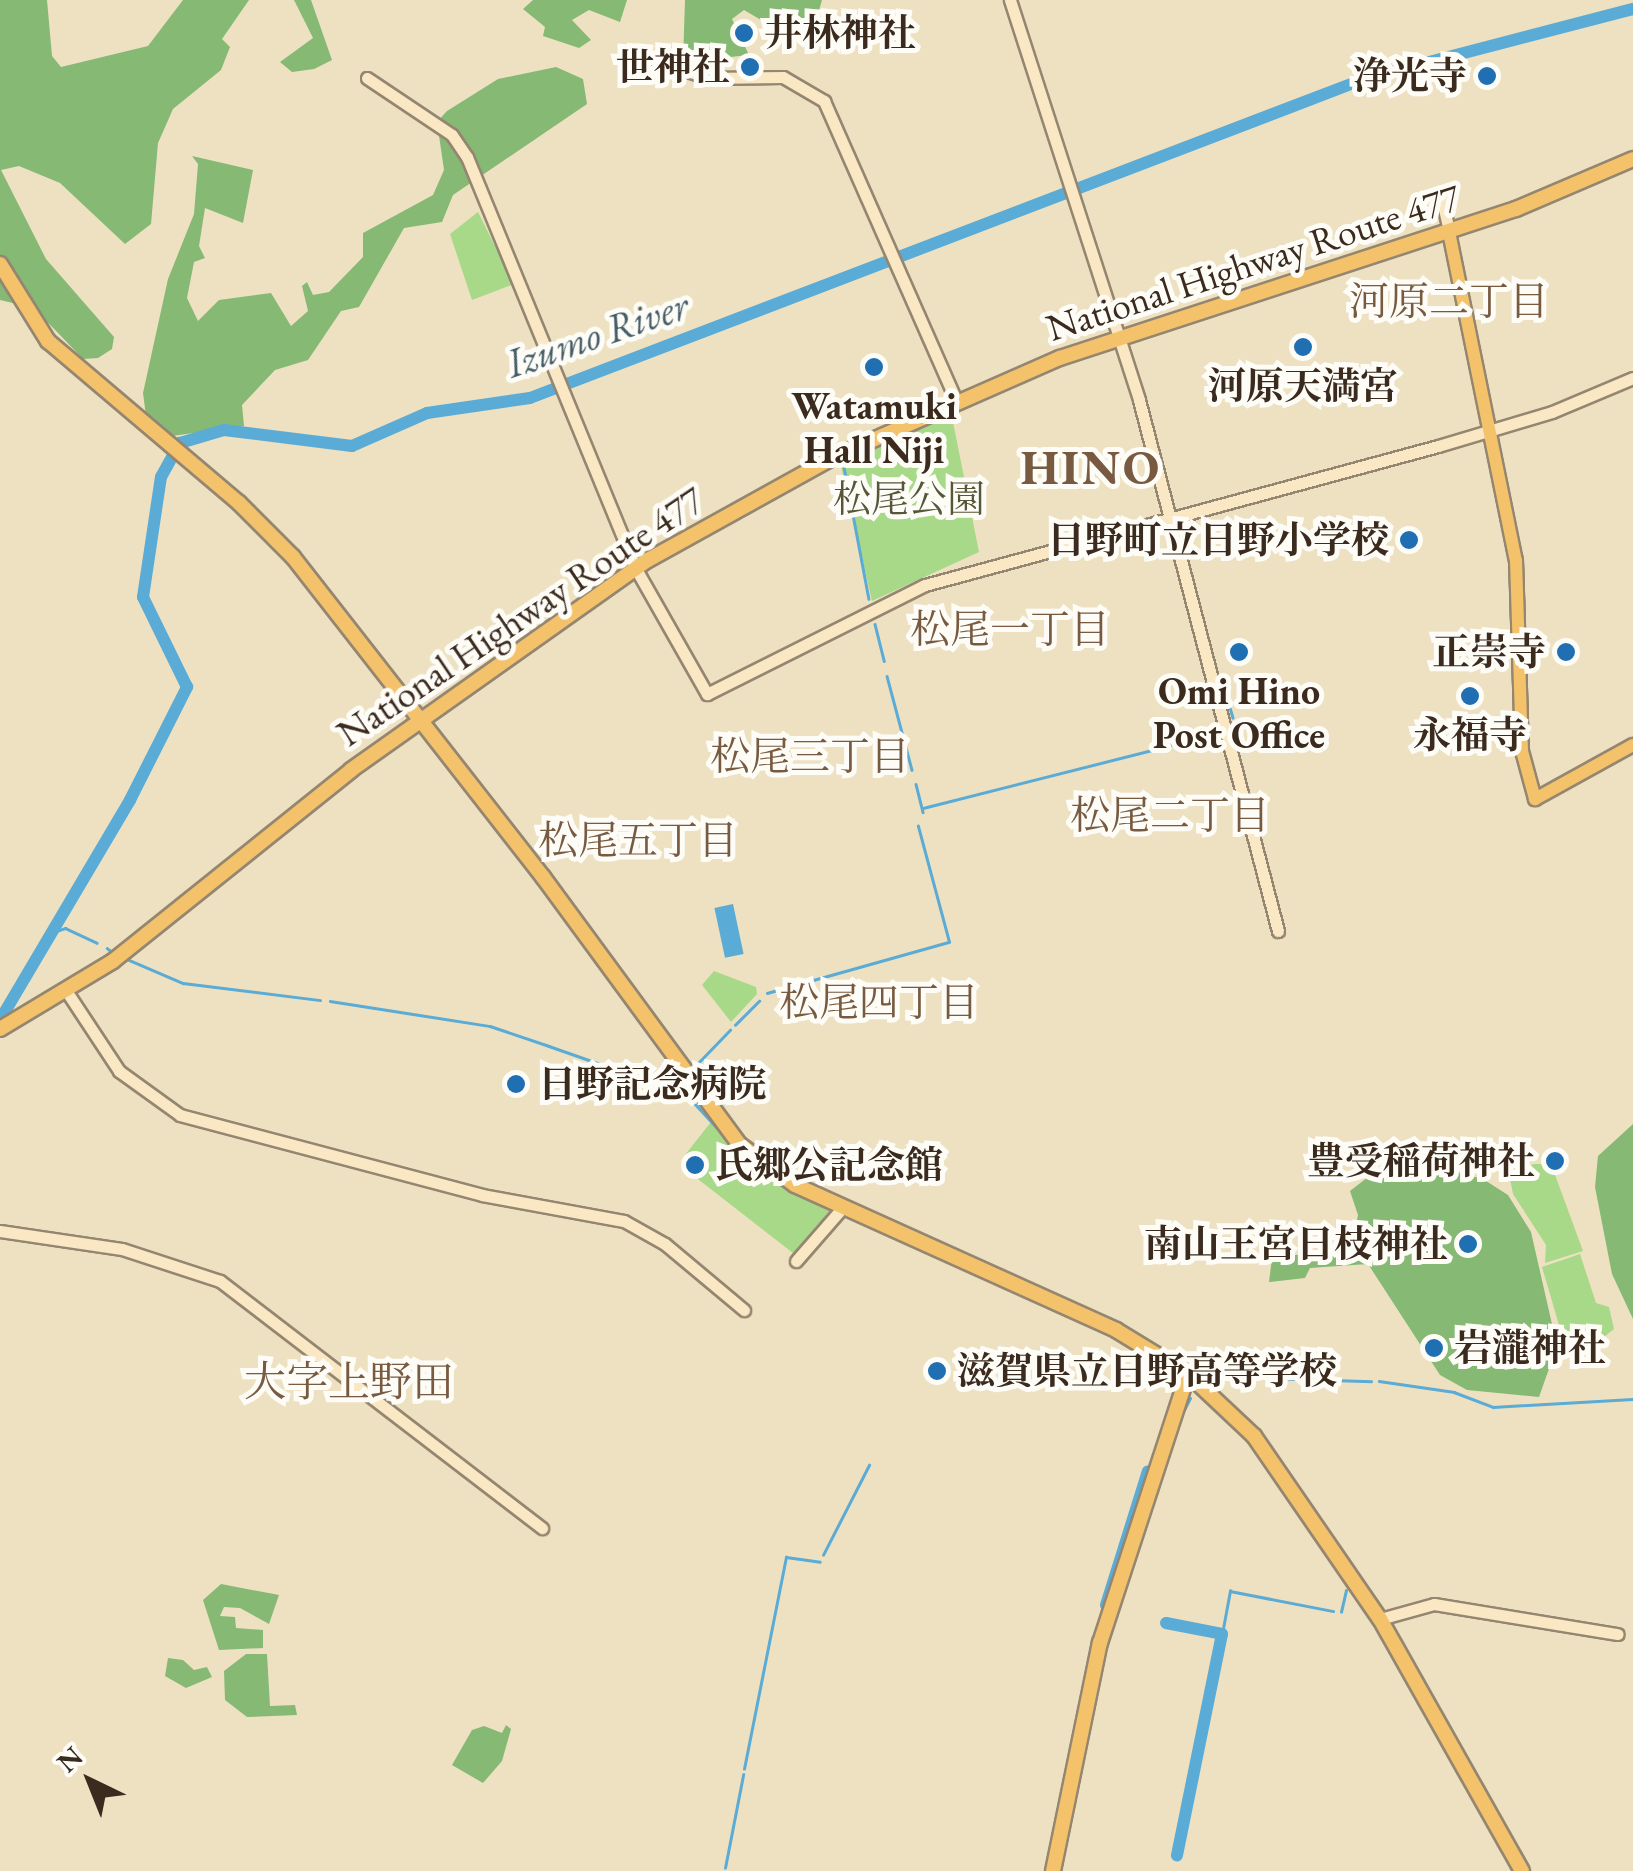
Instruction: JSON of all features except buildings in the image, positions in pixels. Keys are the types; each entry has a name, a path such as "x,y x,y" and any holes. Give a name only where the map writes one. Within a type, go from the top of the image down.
{"highway":[{"name":"National Highway Route 477","path":"6,1026 67,992 417,722 636,569 834,457 956,400 1120,337 1449,232 1633,160"},
{"path":"0,264 48,342 239,503 568,915 739,1144 771,1171 842,1208 1088,1316 1188,1374 1274,1460 1380,1619 1522,1871"},
{"path":"1052,1871 1100,1643 1188,1374"}],"main road":[{"path":"1449,232 1521,596 1522,751 1534,799 1633,745"}],"street":[{"path":"1010,0 1120,337 1278,931"},
{"path":"646,57 708,78 783,77 813,92 839,124 956,400"},
{"path":"367,78 452,134 467,157 636,569 696,684 712,695 925,585 1168,515 1489,431 1633,378"},
{"path":"1441,196 1449,232"},
{"path":"67,992 120,1071 180,1115 482,1196 624,1221 665,1244 744,1310"},
{"path":"796,1261 842,1208"},
{"path":"0,1232 122,1249 220,1281 542,1528"},
{"path":"1380,1619 1434,1604 1618,1634"}],"green space":[{"path":"0,0 47,0 52,56 61,67 148,46 183,0 249,0 222,39 230,47 221,70 173,109 158,143 151,224 125,244 60,183 19,166 1,170 46,259 114,337 112,349 98,358 83,359 34,308 0,300"},
{"path":"294,0 311,0 332,60 314,69 292,72 280,62 313,38"},
{"path":"533,0 627,0 620,22 589,10 572,20 591,40 579,48 543,36 545,27 523,9"},
{"path":"685,0 822,0 818,14 785,34 744,10 732,19 749,55 683,62"},
{"path":"556,67 583,79 587,104 453,195 442,222 404,228 359,307 341,311 308,360 275,370 242,405 244,426 172,436 146,416 143,393 168,279 194,214 198,164 192,156 253,170 243,223 205,208 199,246 205,258 194,262 187,298 198,321 219,300 271,293 291,326 308,311 302,286 307,282 313,295 329,292 363,257 363,233 433,195 444,170 437,122 447,111 498,79"},
{"path":"478,212 514,284 472,300 450,234"},
{"name":"松尾公園","path":"951,412 979,552 872,601 841,466"},
{"path":"714,971 756,987 757,994 731,1022 702,985"},
{"path":"711,1122 768,1174 830,1210 799,1250 793,1253 685,1169 685,1155"},
{"path":"1633,1124 1633,1319 1612,1274 1595,1187 1598,1156"},
{"path":"1426,1164 1483,1179 1508,1195 1531,1232 1557,1346 1539,1397 1467,1390 1440,1375 1368,1264 1310,1268 1305,1278 1269,1282 1272,1258 1326,1251 1354,1234 1358,1215 1350,1191 1368,1177"},
{"path":"1534,1164 1551,1164 1583,1251 1545,1263 1546,1245 1513,1194 1509,1174"},
{"path":"1580,1254 1596,1303 1609,1307 1614,1329 1599,1341 1593,1329 1564,1342 1542,1267"},
{"path":"221,1584 279,1595 269,1624 240,1608 224,1607 220,1616 235,1617 236,1628 263,1630 263,1648 219,1650 203,1600"},
{"path":"246,1654 267,1654 270,1706 295,1705 297,1715 247,1717 225,1700 224,1671"},
{"path":"168,1658 183,1660 194,1670 207,1667 212,1677 186,1688 165,1676"},
{"path":"506,1725 511,1729 502,1761 483,1783 452,1765 472,1730 484,1726 502,1733"}],"water":[{"path":"733,904 744,954 725,958 714,908"}],"waterway":[{"name":"Izumo River","path":"0,1020 130,800 187,687 143,597 161,477 180,443 224,430 352,446 427,413 530,398 1364,79 1633,9"},
{"path":"844,467 869,599"},
{"path":"875,624 884,661"},
{"path":"887,676 912,770"},
{"path":"1223,683 1233,718"},
{"path":"923,808 1216,734"},
{"path":"916,784 923,812"},
{"path":"767,993 949,942 918,826"},
{"path":"53,932 65,928 97,943"},
{"path":"107,948 112,952"},
{"path":"129,960 183,983 320,1000"},
{"path":"330,1001 490,1026 549,1046 686,1094 724,1135"},
{"path":"735,1025 759,1001"},
{"path":"698,1063 730,1030"},
{"path":"1208,1376 1371,1381"},
{"path":"1379,1381 1454,1392 1493,1407 1633,1399"},
{"path":"1184,1410 1190,1398"},
{"path":"823,1555 869,1465"},
{"path":"1106,1605 1148,1471"},
{"path":"744,1769 786,1557 820,1562"},
{"path":"1222,1634 1230,1591 1333,1611"},
{"path":"1341,1612 1346,1591"},
{"path":"1166,1623 1222,1634 1177,1855"},
{"path":"725,1868 743,1775"}],"place":[{"name":"井林神社","path":"744,33"},
{"name":"世神社","path":"750,67"},
{"name":"浄光寺","path":"1487,76"},
{"name":"河原天満宮","path":"1303,347"},
{"name":"Watamuki Hall Niji","path":"874,367"},
{"name":"日野町立日野小学校","path":"1409,540"},
{"name":"Omi Hino Post Office","path":"1239,652"},
{"name":"正崇寺","path":"1566,652"},
{"name":"永福寺","path":"1470,696"},
{"name":"日野記念病院","path":"516,1084"},
{"name":"豊受稲荷神社","path":"1555,1161"},
{"name":"氏郷公記念館","path":"695,1165"},
{"name":"南山王宮日枝神社","path":"1468,1244"},
{"name":"岩瀧神社","path":"1434,1348"},
{"name":"滋賀県立日野高等学校","path":"937,1371"}],"district":[{"name":"河原二丁目","path":"1449,301"},
{"name":"HINO","path":"1091,468"},
{"name":"松尾一丁目","path":"1010,629"},
{"name":"松尾三丁目","path":"810,756"},
{"name":"松尾二丁目","path":"1170,815"},
{"name":"松尾五丁目","path":"638,840"},
{"name":"松尾四丁目","path":"879,1002"},
{"name":"大字上野田","path":"349,1382"}]}
